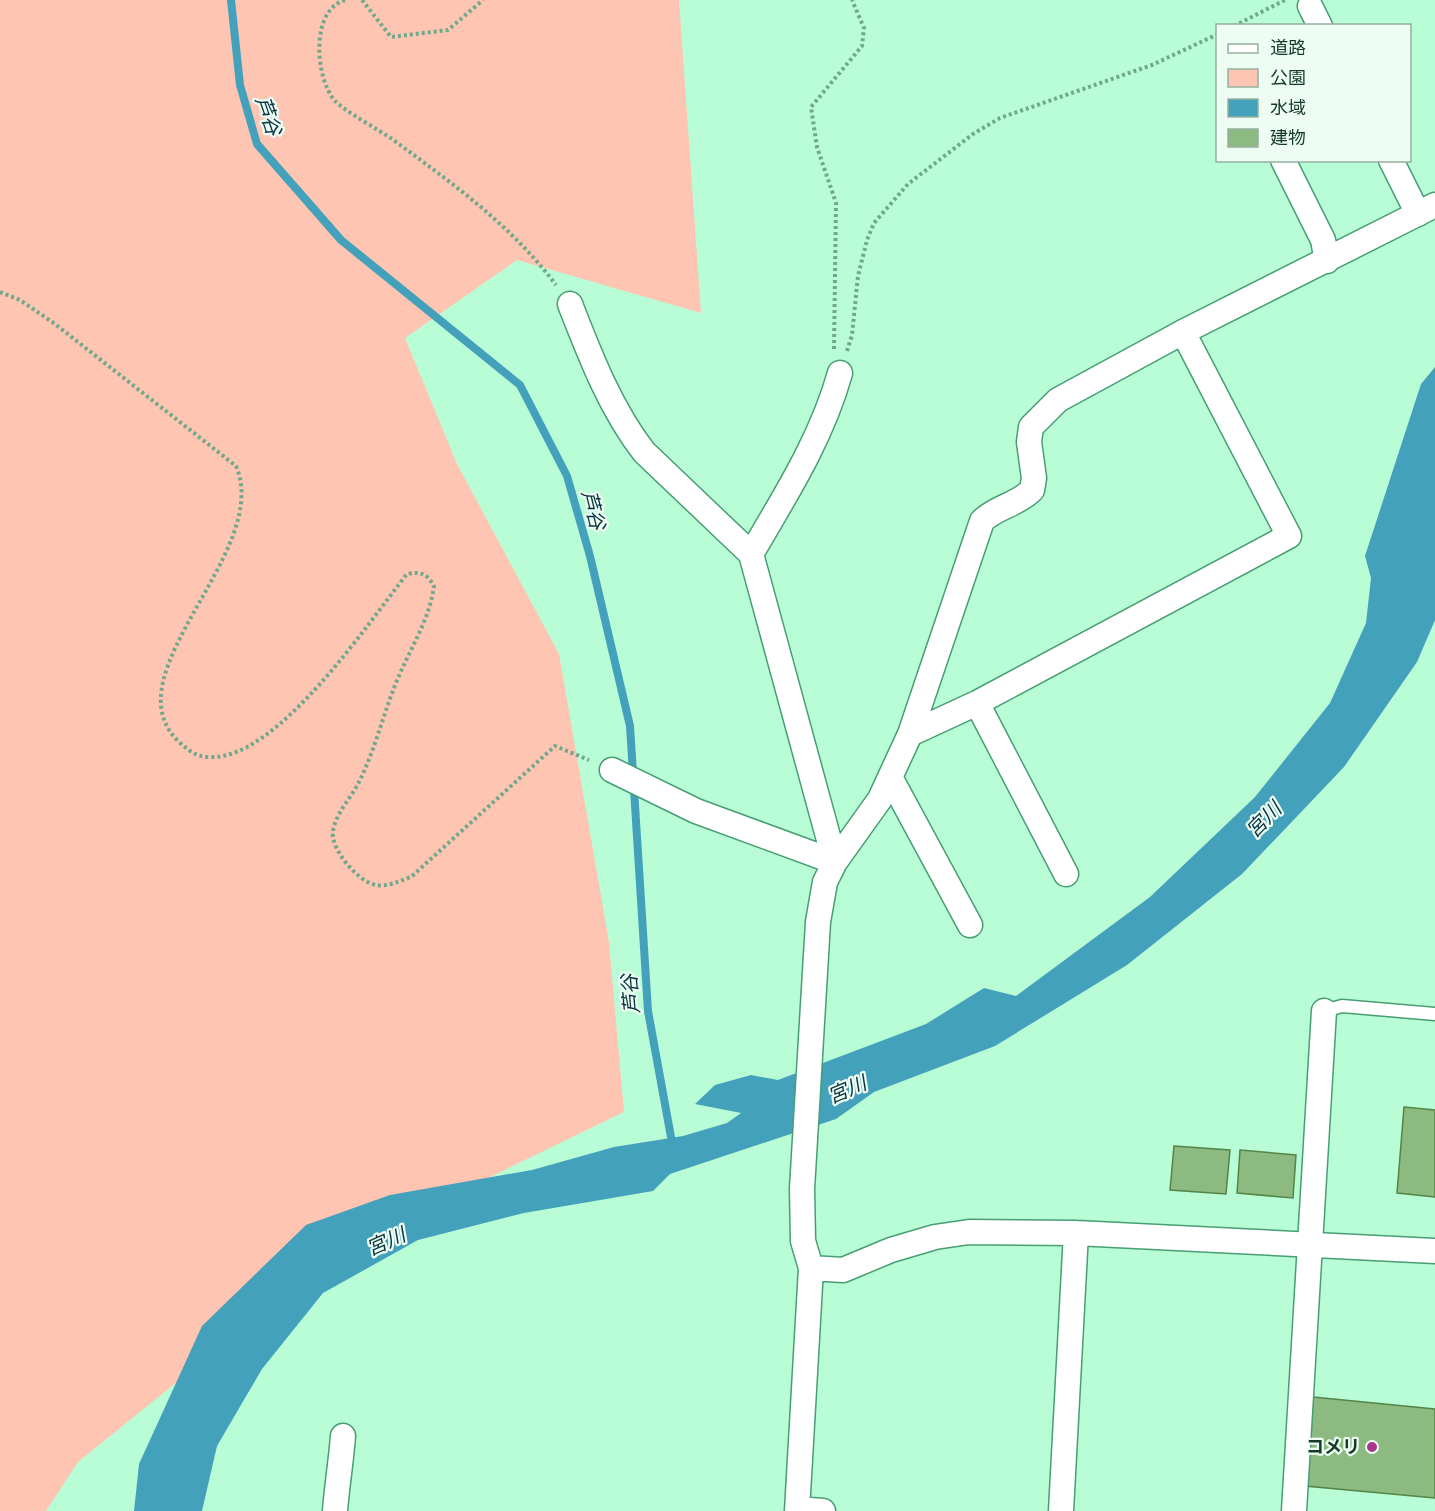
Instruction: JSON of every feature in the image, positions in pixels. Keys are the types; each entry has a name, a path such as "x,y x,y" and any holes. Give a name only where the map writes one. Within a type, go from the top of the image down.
{"street":[{"path":"1284,162 1323,240 1327,261"},
{"path":"824,1511 797,1510 811,1268 804,1241 803,1179 818,922 825,882 835,862 880,799 910,734 982,521 989,514 1016,503 1032,490 1034,478 1029,442 1031,427 1058,399 1183,332 1427,209 1392,162"},
{"path":"570,304 595,370 632,436 644,452 751,554 835,862"},
{"path":"910,734 977,703 1289,536 1183,332"},
{"path":"751,554 799,470 832,402 840,373"},
{"path":"977,703 1066,874"},
{"path":"612,770 696,811 835,862"},
{"path":"890,777 970,925"},
{"path":"1294,1511 1324,1011"},
{"path":"811,1268 843,1270 891,1250 934,1237 969,1232 1076,1233 1435,1251"},
{"path":"1061,1511 1076,1233"},
{"path":"335,1511 343,1436"}],"lane":[{"path":"1324,1011 1342,1006 1435,1014"}],"path":[{"path":"345,0 328,12 320,32 320,68 335,100 370,123 482,206 551,279 570,304"},
{"path":"362,0 391,37 448,30 483,0"},
{"path":"840,373 834,361 836,203 817,147 811,107 862,46 864,28 852,0"},
{"path":"1238,24 1285,0"},
{"path":"840,373 852,335 858,276 867,240 874,223 908,184 973,134 1000,118 1152,65 1216,34"},
{"path":"0,292 20,300 55,324 236,466 241,478 242,495 237,519 216,573 170,657 164,679 160,705 162,720 169,732 188,751 211,757 229,754 256,742 286,721 407,574 418,572 428,576 434,586 432,602 394,687 375,746 333,831 334,847 341,858 372,885 387,886 411,877 555,746 612,770"}],"green space":[{"path":"0,0 679,0 701,313 517,260 405,338 457,464 559,654 609,942 624,1112 340,1250 78,1462 46,1511 0,1511"}],"water":[{"name":"宮川","path":"1435,367 1435,620 1417,662 1344,767 1242,874 1127,965 995,1046 874,1092 836,1119 670,1174 653,1191 524,1213 418,1240 323,1293 262,1369 217,1446 202,1511 134,1511 139,1464 202,1326 306,1225 390,1195 532,1170 614,1147 683,1136 727,1123 741,1113 695,1104 715,1085 751,1075 778,1080 926,1024 984,988 1016,996 1150,897 1255,797 1330,703 1366,623 1371,578 1365,556 1421,384"}],"building":[{"path":"1404,1107 1435,1110 1435,1197 1397,1193"},
{"path":"1174,1146 1230,1150 1226,1194 1170,1190"},
{"path":"1240,1150 1296,1155 1293,1198 1237,1193"},
{"name":"コメリ","path":"1313,1397 1435,1409 1435,1498 1305,1486"}],"waterway":[{"name":"芦谷","path":"231,0 240,85 257,144 341,240 520,385 567,476 590,556 630,726 648,1011 673,1148"}],"place":[{"name":"コメリ","path":"1372,1447"}]}
